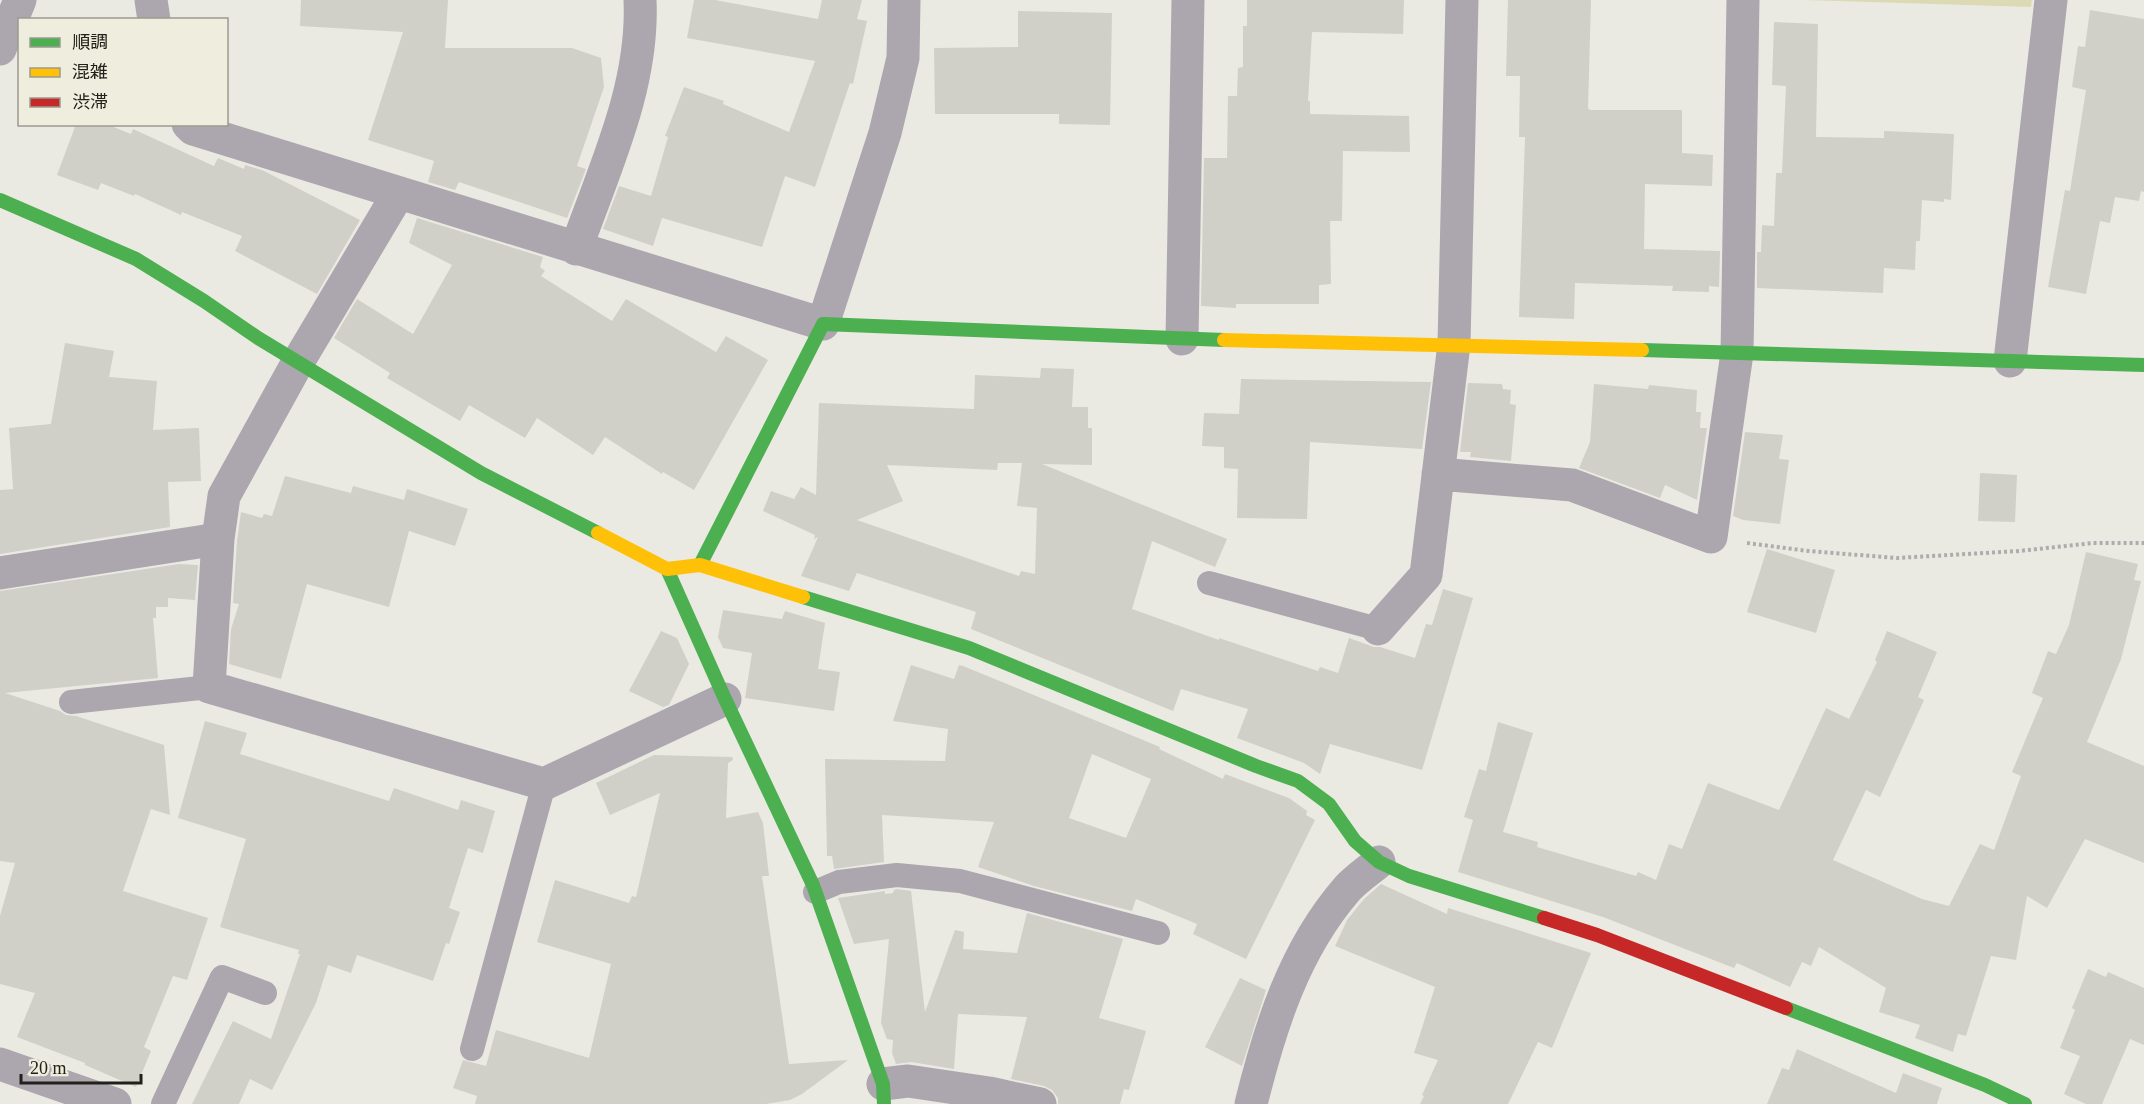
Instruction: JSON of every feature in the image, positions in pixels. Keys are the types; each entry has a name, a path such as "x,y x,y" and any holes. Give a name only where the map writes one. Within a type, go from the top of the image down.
{"street":[{"path":"0,49 20,0"},
{"path":"150,0 154,18"},
{"path":"576,249 619,129 636,70 640,0"},
{"path":"700,565 823,324 885,133 903,58 904,0"},
{"path":"1182,339 1188,0"},
{"path":"1378,629 1426,574 1454,344 1462,0"},
{"path":"1438,474 1572,485 1711,537 1737,353 1743,0"},
{"path":"2010,361 2051,0"},
{"path":"190,126 193,129 398,194 823,324 1182,339 1454,344 2144,365"},
{"path":"398,194 298,362 224,496 218,538 208,687 544,783 725,699"},
{"path":"0,200 135,259 204,301 258,338 481,473 667,569 700,565 969,648 1256,766 1298,781 1329,804 1355,841 1379,862 1409,876 1597,935 1985,1085 2025,1104"},
{"path":"0,573 218,538"},
{"path":"667,569 815,892 884,1094 908,1080 1040,1104"},
{"path":"1251,1104 1273,1022 1294,970 1318,927 1342,896 1379,862"},
{"path":"0,1064 115,1104"}],"lane":[{"path":"1209,583 1378,629"},
{"path":"71,702 208,687"},
{"path":"472,1049 544,783"},
{"path":"815,892 839,882 897,875 960,881 1158,933"},
{"path":"163,1104 222,977 265,993"}],"path":[{"path":"1711,537 1808,551 1897,558 2019,551 2093,543 2144,543"}],"shaded area":[{"path":"1804,0 2032,0 2031,7"}],"building":[{"path":"301,0 448,0 445,48 572,48 601,58 604,87 577,166 586,169 567,218 459,182 455,190 428,182 434,161 368,140 403,32 300,26"},
{"path":"694,0 715,0 818,19 822,0 862,0 857,19 867,21 853,84 850,83 815,187 785,176 762,247 662,218 653,246 603,229 619,186 651,196 668,137 665,136 684,87 724,101 723,104 789,132 815,61 687,38"},
{"path":"1247,0 1404,0 1403,34 1312,32 1308,101 1310,101 1310,114 1409,116 1410,152 1343,151 1342,221 1330,221 1331,284 1319,285 1319,304 1236,304 1236,308 1201,306 1204,158 1227,158 1228,96 1237,96 1238,68 1243,67 1243,26 1247,26"},
{"path":"1508,0 1591,0 1588,108 1590,110 1682,110 1682,153 1713,155 1712,186 1645,184 1644,249 1720,251 1719,287 1709,286 1709,292 1672,291 1673,286 1575,283 1574,319 1519,317 1525,137 1519,137 1520,76 1506,76"},
{"path":"2090,10 2144,19 2144,192 2141,191 2139,201 2115,197 2110,223 2100,221 2086,294 2048,287 2065,190 2070,191 2086,90 2072,87 2078,46 2085,47"},
{"path":"1018,11 1112,13 1110,125 1059,124 1059,114 935,114 934,48 1018,47"},
{"path":"1774,22 1818,24 1816,137 1884,138 1884,131 1954,134 1951,200 1944,199 1944,202 1922,200 1920,241 1916,241 1915,270 1884,268 1883,293 1757,288 1757,252 1761,252 1762,225 1774,226 1776,173 1782,173 1786,86 1772,85"},
{"path":"75,126 111,126 131,134 133,129 214,166 218,158 244,169 245,165 262,170 360,220 317,294 235,251 242,236 182,212 181,215 135,194 134,196 101,183 98,190 57,175"},
{"path":"417,218 543,257 540,267 545,271 541,276 612,321 626,299 716,352 726,336 768,360 694,490 663,472 662,474 605,437 593,455 537,418 525,438 469,405 460,421 387,378 390,373 334,338 357,299 413,334 452,265 409,243"},
{"path":"65,343 114,351 109,377 157,381 153,430 199,428 201,481 168,482 170,527 0,554 0,490 13,489 9,428 51,424"},
{"path":"1041,368 1074,369 1072,407 1088,407 1088,428 1092,428 1092,465 1042,464 1227,539 1215,567 1152,541 1132,609 1219,640 1219,638 1318,671 1320,667 1338,673 1349,638 1415,658 1426,624 1432,625 1443,589 1473,598 1422,770 1330,744 1320,774 1304,763 1237,738 1248,709 1181,689 1173,711 971,629 976,612 857,573 849,591 801,576 818,537 814,539 815,535 763,511 771,491 794,499 801,487 816,495 819,403 974,409 975,375 1040,378","holes":["998,463 1022,463 1017,506 1037,508 1035,574 1021,571 1019,576 857,520 903,501 887,465 997,470"]},
{"path":"1241,379 1431,382 1422,449 1310,442 1307,519 1237,518 1238,469 1224,468 1224,447 1202,446 1204,413 1239,414"},
{"path":"1468,383 1502,384 1503,389 1511,390 1510,404 1516,405 1511,461 1470,457 1471,452 1460,452"},
{"path":"1594,384 1648,389 1649,385 1697,390 1696,412 1701,412 1700,428 1707,428 1697,500 1665,485 1660,498 1579,468 1590,442"},
{"path":"1745,432 1783,435 1779,459 1789,460 1780,524 1743,520 1733,516"},
{"path":"1980,473 2017,475 2015,522 1978,521"},
{"path":"285,476 351,493 353,486 404,500 407,489 468,509 455,546 409,531 389,607 307,584 281,679 229,664 231,629 239,604 233,603 241,512 262,518 264,514 272,516"},
{"path":"1767,549 1835,570 1816,633 1747,612"},
{"path":"2086,552 2138,564 2134,580 2141,581 2121,659 2087,742 2144,766 2144,863 2085,839 2047,908 2027,896 2016,960 1991,956 1966,1036 1958,1034 1953,1052 1915,1038 1920,1025 1879,1012 1886,988 1819,947 1811,966 1802,962 1790,987 1737,963 1734,968 1603,917 1458,872 1473,820 1464,817 1479,769 1486,771 1498,722 1533,733 1503,832 1538,842 1537,847 1636,876 1638,872 1656,880 1669,844 1682,849 1708,783 1779,810 1826,708 1849,719 1877,662 1875,660 1887,631 1937,652 1918,697 1924,700 1880,797 1866,790 1833,860 1922,899 1949,906 1980,844 1994,850 2021,776 2012,772 2043,698 2032,693 2048,651 2056,654 2069,625"},
{"path":"179,564 198,565 195,600 168,598 168,607 156,607 156,618 153,618 158,678 5,693 66,715 76,716 164,745 170,815 151,809 123,891 208,918 187,980 173,976 144,1047 151,1051 136,1087 85,1065 85,1063 17,1037 35,993 0,984 0,916 15,863 0,861 0,591"},
{"path":"723,610 782,619 785,611 825,623 818,669 840,672 834,711 745,698 752,653 723,648 718,637"},
{"path":"661,631 677,638 689,664 669,705 663,707 629,691"},
{"path":"911,665 954,679 959,665 1160,747 1159,749 1223,779 1225,774 1289,798 1307,811 1306,815 1315,820 1246,959 1193,934 1197,924 1136,899 1132,911 1034,886 978,867 994,822 882,815 884,862 834,869 832,856 827,856 825,759 945,761 948,729 893,721","holes":["1092,754 1151,779 1126,838 1069,818"]},
{"path":"205,721 247,733 240,754 389,801 394,788 458,810 461,800 495,811 483,853 468,848 449,908 460,912 433,981 357,955 351,973 328,965 316,1003 272,1090 250,1079 239,1104 192,1104 233,1021 271,1039 300,954 298,954 299,950 220,927 246,839 178,818"},
{"path":"654,755 732,757 733,760 728,763 726,818 758,812 763,823 769,876 762,876 789,1064 848,1060 802,1094 790,1100 766,1104 475,1104 477,1096 453,1088 463,1060 486,1066 496,1030 589,1058 611,964 537,942 555,880 629,903 632,896 636,897 660,793 610,815 596,783"},
{"path":"1381,884 1447,914 1448,908 1591,953 1552,1048 1538,1042 1508,1104 1420,1104 1438,1060 1414,1053 1435,987 1335,946 1347,920 1364,899"},
{"path":"897,889 911,891 925,1012 955,930 964,932 963,949 1017,953 1027,913 1123,939 1099,1018 1146,1031 1129,1090 1124,1089 1120,1104 1058,1104 1058,1098 1052,1090 1011,1079 1027,1017 958,1014 954,1069 911,1062 896,1064 892,1053 893,1040 887,1039 881,1023 889,939 854,944 838,898 885,891 885,894 893,893"},
{"path":"2088,969 2106,977 2108,972 2144,988 2144,1045 2130,1039 2102,1104 2086,1104 2064,1094 2080,1056 2060,1048 2075,1010 2072,1008"},
{"path":"1240,978 1266,990 1242,1066 1205,1047"},
{"path":"1797,1049 1896,1093 1903,1073 1942,1088 1937,1104 1767,1104 1782,1068 1789,1070"}],"traffic: fast":[{"path":"0,200 136,259 258,338 481,473 598,533"},
{"path":"700,565 823,324 1224,340"},
{"path":"1642,350 2144,365"},
{"path":"667,569 725,699 813,885 883,1084 884,1104"},
{"path":"803,597 969,648 1256,766 1298,781 1329,804 1355,841 1379,862 1409,876 1544,918"},
{"path":"1786,1008 1985,1085 2025,1104"}],"traffic: slow":[{"path":"1224,340 1642,350"},
{"path":"598,533 667,569 700,565 803,597"}],"traffic: jam":[{"path":"1544,918 1597,935 1786,1008"}]}
